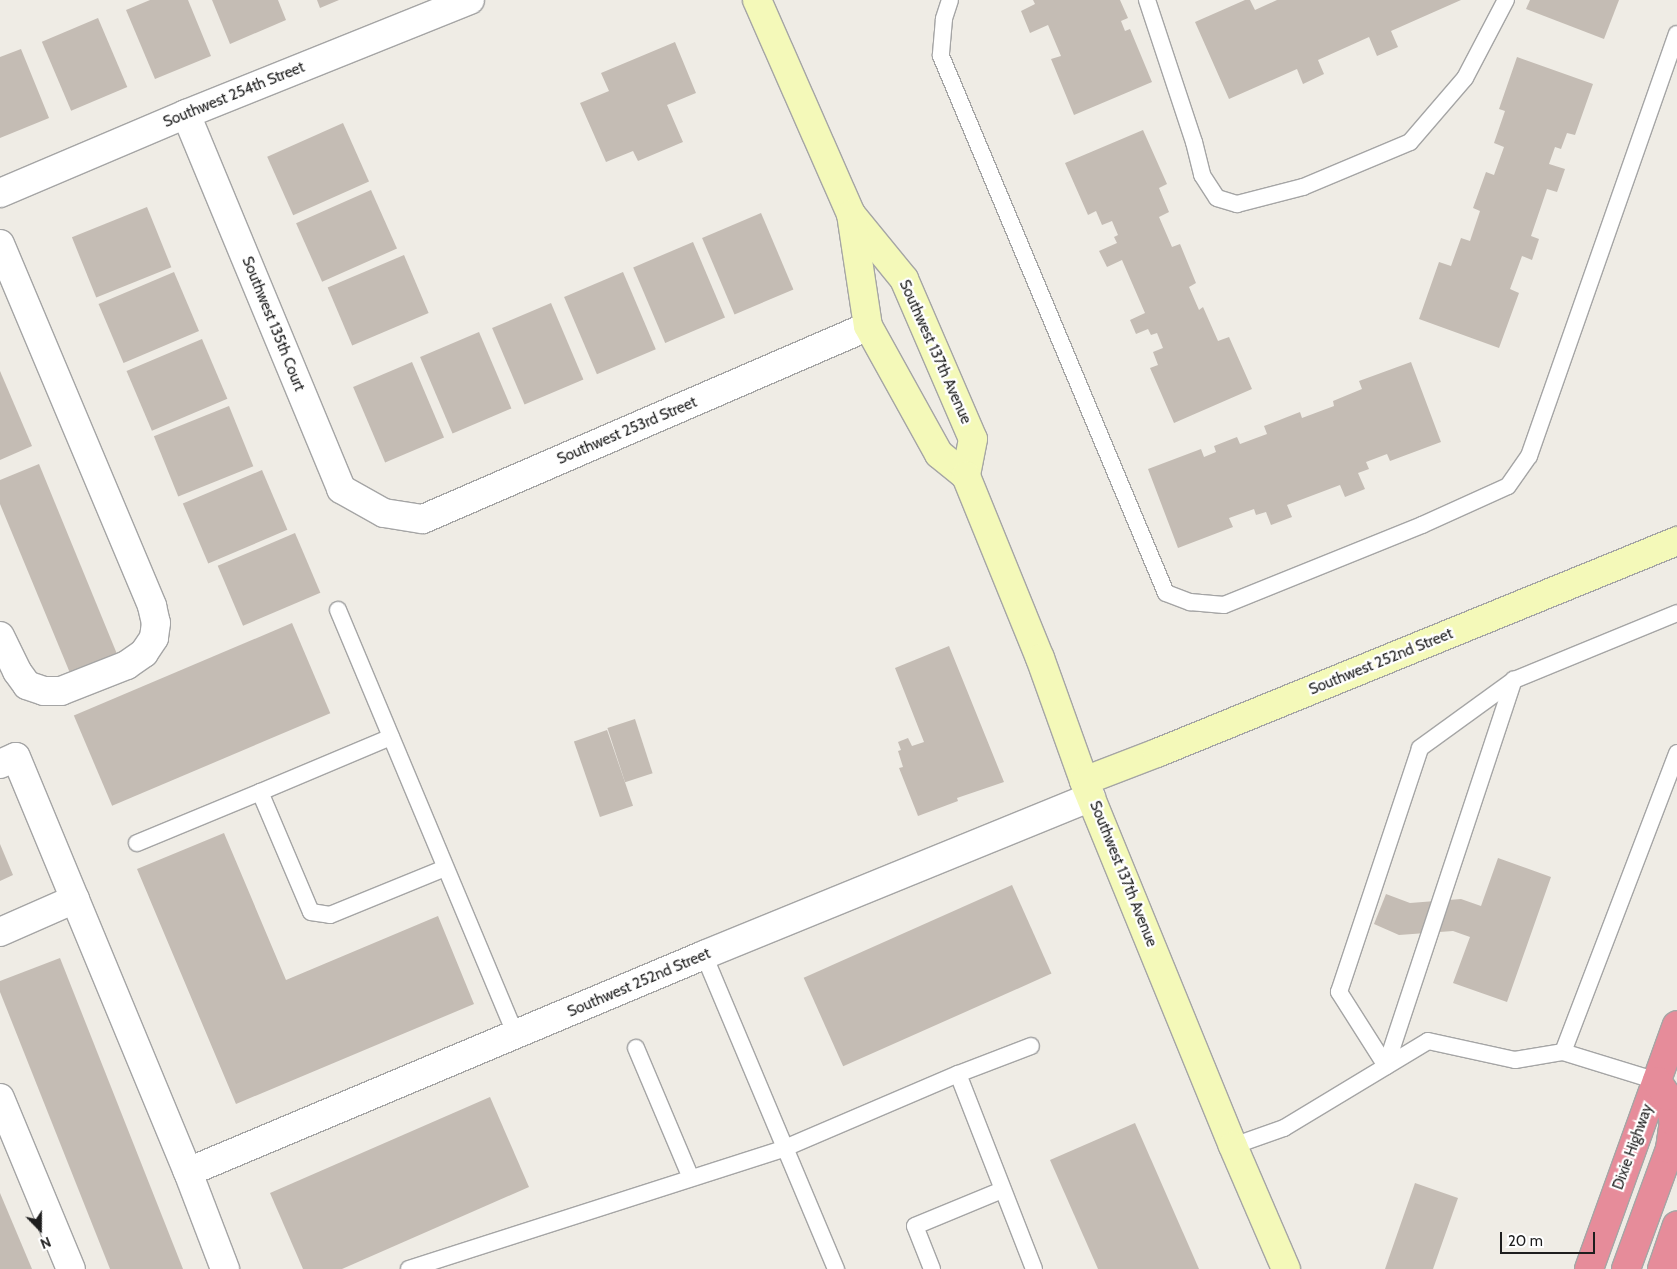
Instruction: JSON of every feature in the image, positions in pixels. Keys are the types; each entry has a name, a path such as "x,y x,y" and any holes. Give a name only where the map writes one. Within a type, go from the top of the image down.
{"highway":[{"name":"Dixie Highway","path":"1589,1269 1677,1025"},
{"path":"1626,1269 1670,1149 1674,1122 1667,1096 1658,1081"},
{"path":"1662,1269 1677,1225"}],"main road":[{"name":"Southwest 137th Avenue","path":"757,0 852,214 904,279 973,439 966,476"},
{"name":"Southwest 137th Avenue","path":"852,214 868,326 939,454 966,476 1040,658 1088,789 1233,1146 1286,1269"},
{"name":"Southwest 252nd Street","path":"1088,789 1157,753 1677,541"}],"street":[{"name":"Southwest 254th Street","path":"0,193 186,114 470,0"},
{"name":"Southwest 135th Court","path":"186,114 341,489 384,513"},
{"path":"0,244 149,596 156,623 154,638 144,653 126,665 61,691 44,691 27,685 17,671 0,636"},
{"name":"Southwest 253rd Street","path":"384,513 423,519 868,326"},
{"path":"0,764 16,757 188,1172 225,1269"},
{"name":"Southwest 252nd Street","path":"188,1172 704,955 1088,789"},
{"path":"0,932 76,899"},
{"path":"0,1098 71,1269"}],"lane":[{"path":"950,0 944,18 941,56 1166,592 1190,602 1224,605 1422,525 1508,486 1529,456 1677,34"},
{"path":"1146,0 1194,142 1202,175 1217,198 1237,204 1303,187 1410,142 1465,78 1506,0"},
{"path":"338,610 444,868 516,1035"},
{"path":"1386,1066 1339,992 1420,748 1514,680 1677,613"},
{"path":"1386,1066 1514,680"},
{"path":"137,843 391,737"},
{"path":"1563,1052 1677,753"},
{"path":"260,792 311,912 330,915 444,868"},
{"path":"704,955 836,1269"},
{"path":"1233,1146 1284,1128 1428,1041 1515,1060 1563,1052 1658,1081"},
{"path":"409,1269 438,1264 785,1148 958,1074 1031,1046"},
{"path":"636,1048 691,1178"},
{"path":"958,1074 1034,1269"},
{"path":"932,1269 915,1226 1002,1190"}],"building":[{"path":"150,0 188,0 211,56 155,79 126,10"},
{"path":"212,0 278,0 286,20 230,44"},
{"path":"317,0 339,0 320,8"},
{"path":"1033,0 1120,0 1128,18 1121,21 1125,31 1130,29 1152,82 1074,115 1051,59 1061,56 1048,25 1030,33 1021,11 1035,4"},
{"path":"1245,0 1250,0 1255,10 1277,0 1461,0 1391,31 1398,47 1377,56 1369,37 1318,60 1324,74 1303,84 1297,69 1229,99 1195,22"},
{"path":"1530,0 1619,0 1604,39 1526,9"},
{"path":"98,18 127,87 71,111 42,42"},
{"path":"675,42 696,93 667,105 683,142 638,161 633,151 606,162 580,103 609,91 601,73"},
{"path":"21,49 49,118 0,138 0,57"},
{"path":"1517,57 1593,84 1575,135 1567,133 1561,149 1555,147 1549,164 1565,169 1557,192 1547,189 1531,236 1539,239 1532,260 1522,256 1510,289 1519,293 1499,348 1419,319 1439,262 1451,266 1461,238 1470,241 1480,211 1473,208 1486,172 1494,175 1504,147 1494,143 1505,111 1499,109"},
{"path":"343,123 369,181 293,215 267,157"},
{"path":"1143,130 1167,184 1159,188 1169,212 1159,217 1172,247 1180,244 1196,283 1189,287 1199,310 1203,307 1218,341 1229,337 1252,389 1174,423 1150,368 1158,365 1153,352 1163,348 1157,333 1151,335 1148,329 1136,334 1130,320 1145,313 1122,260 1107,267 1099,251 1117,243 1114,237 1118,235 1112,221 1102,225 1096,211 1088,215 1065,163"},
{"path":"371,190 397,248 322,282 296,223"},
{"path":"147,207 171,267 96,298 72,237"},
{"path":"761,213 793,289 735,314 702,238"},
{"path":"693,242 725,317 665,343 633,267"},
{"path":"404,255 429,313 352,345 328,287"},
{"path":"174,272 199,331 124,363 99,304"},
{"path":"623,272 656,349 597,374 564,297"},
{"path":"551,303 583,379 525,404 492,328"},
{"path":"479,332 511,408 453,433 420,357"},
{"path":"202,339 227,399 152,431 127,371"},
{"path":"412,362 444,437 385,462 353,387"},
{"path":"1411,362 1441,442 1390,461 1387,454 1366,462 1369,469 1358,473 1365,489 1345,497 1340,485 1287,505 1292,517 1271,525 1266,512 1256,515 1254,509 1229,518 1233,527 1178,548 1148,469 1201,449 1204,457 1216,452 1214,446 1237,437 1240,444 1267,434 1264,426 1300,412 1302,418 1334,406 1333,401 1362,389 1359,381"},
{"path":"0,371 32,446 0,460"},
{"path":"229,406 253,466 178,497 154,436"},
{"path":"39,464 117,654 70,673 0,504 0,480"},
{"path":"262,470 287,530 208,563 183,504"},
{"path":"295,533 320,593 243,626 218,566"},
{"path":"292,623 330,713 112,806 74,716"},
{"path":"949,646 1004,782 957,798 958,801 918,816 899,768 903,767 898,751 901,750 898,742 908,738 912,746 924,742 895,668"},
{"path":"635,719 653,773 625,782 607,728"},
{"path":"607,730 633,806 600,817 574,741"},
{"path":"224,833 286,980 438,916 474,1004 236,1104 137,869"},
{"path":"0,844 13,875 0,881"},
{"path":"1498,858 1551,877 1507,1002 1453,983 1470,937 1453,931 1399,935 1374,924 1386,894 1410,903 1461,899 1481,906"},
{"path":"1012,885 1051,974 843,1066 804,978"},
{"path":"60,958 183,1269 110,1269 0,992 0,981"},
{"path":"490,1097 529,1187 342,1269 303,1269 270,1193"},
{"path":"1135,1123 1199,1269 1098,1269 1050,1160"},
{"path":"1415,1183 1458,1198 1433,1269 1385,1269"},
{"path":"0,1193 32,1269 0,1269"}]}
